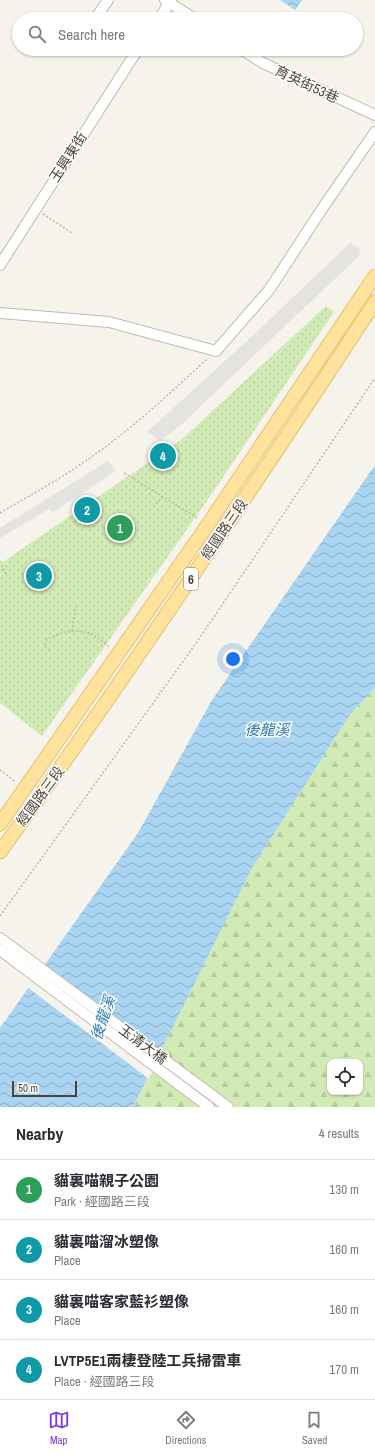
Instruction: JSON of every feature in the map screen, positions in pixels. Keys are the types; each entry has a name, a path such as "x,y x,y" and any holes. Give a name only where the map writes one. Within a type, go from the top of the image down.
{"main road":[{"name":"經國路三段","path":"0,824 207,526 375,276"},
{"name":"經國路三段","path":"0,852 83,736 187,584 375,302"}],"street":[{"path":"100,12 108,0"},
{"path":"162,12 169,1 185,12"},
{"name":"玉興東街","path":"0,263 133,56"},
{"name":"育英街53巷","path":"252,56 263,63 375,115"},
{"path":"0,313 109,322 216,351 269,290 375,132"},
{"name":"玉清大橋","path":"0,938 228,1107"},
{"name":"玉清大橋","path":"0,950 209,1107"}],"path":[{"path":"35,209 72,233"},
{"path":"0,513 83,463 143,418 216,351"},
{"path":"0,916 197,642 375,378"},
{"path":"124,473 199,520"},
{"path":"154,507 162,497"},
{"path":"77,506 90,527"},
{"path":"0,561 7,576"},
{"path":"72,631 76,606"},
{"path":"49,650 44,646 47,639 64,632 72,631 93,634 110,648"},
{"path":"0,770 17,783"}],"green space":[{"path":"326,306 334,312 213,492 42,736 0,703 0,564 181,440"},
{"path":"375,687 375,1107 133,1107 252,868 349,716"}],"shaded area":[{"path":"350,243 358,247 361,254 183,423 160,441 147,432 248,340"},
{"path":"108,461 116,471 53,512 49,509 0,538 0,528"}],"water":[{"path":"280,0 302,0 295,10"},
{"name":"後龍溪","path":"375,465 375,687 349,716 252,868 133,1107 0,1107 0,1028 138,833 212,700"}],"pier":[{"path":"42,965 161,1055 149,1079 27,987"}],"place":[{"name":"LVTP5E1兩棲登陸工兵掃雷車","path":"163,456"},
{"name":"貓裏喵溜冰塑像","path":"87,510"},
{"name":"貓裏喵親子公園","path":"120,528"},
{"name":"貓裏喵客家藍衫塑像","path":"39,576"}]}
